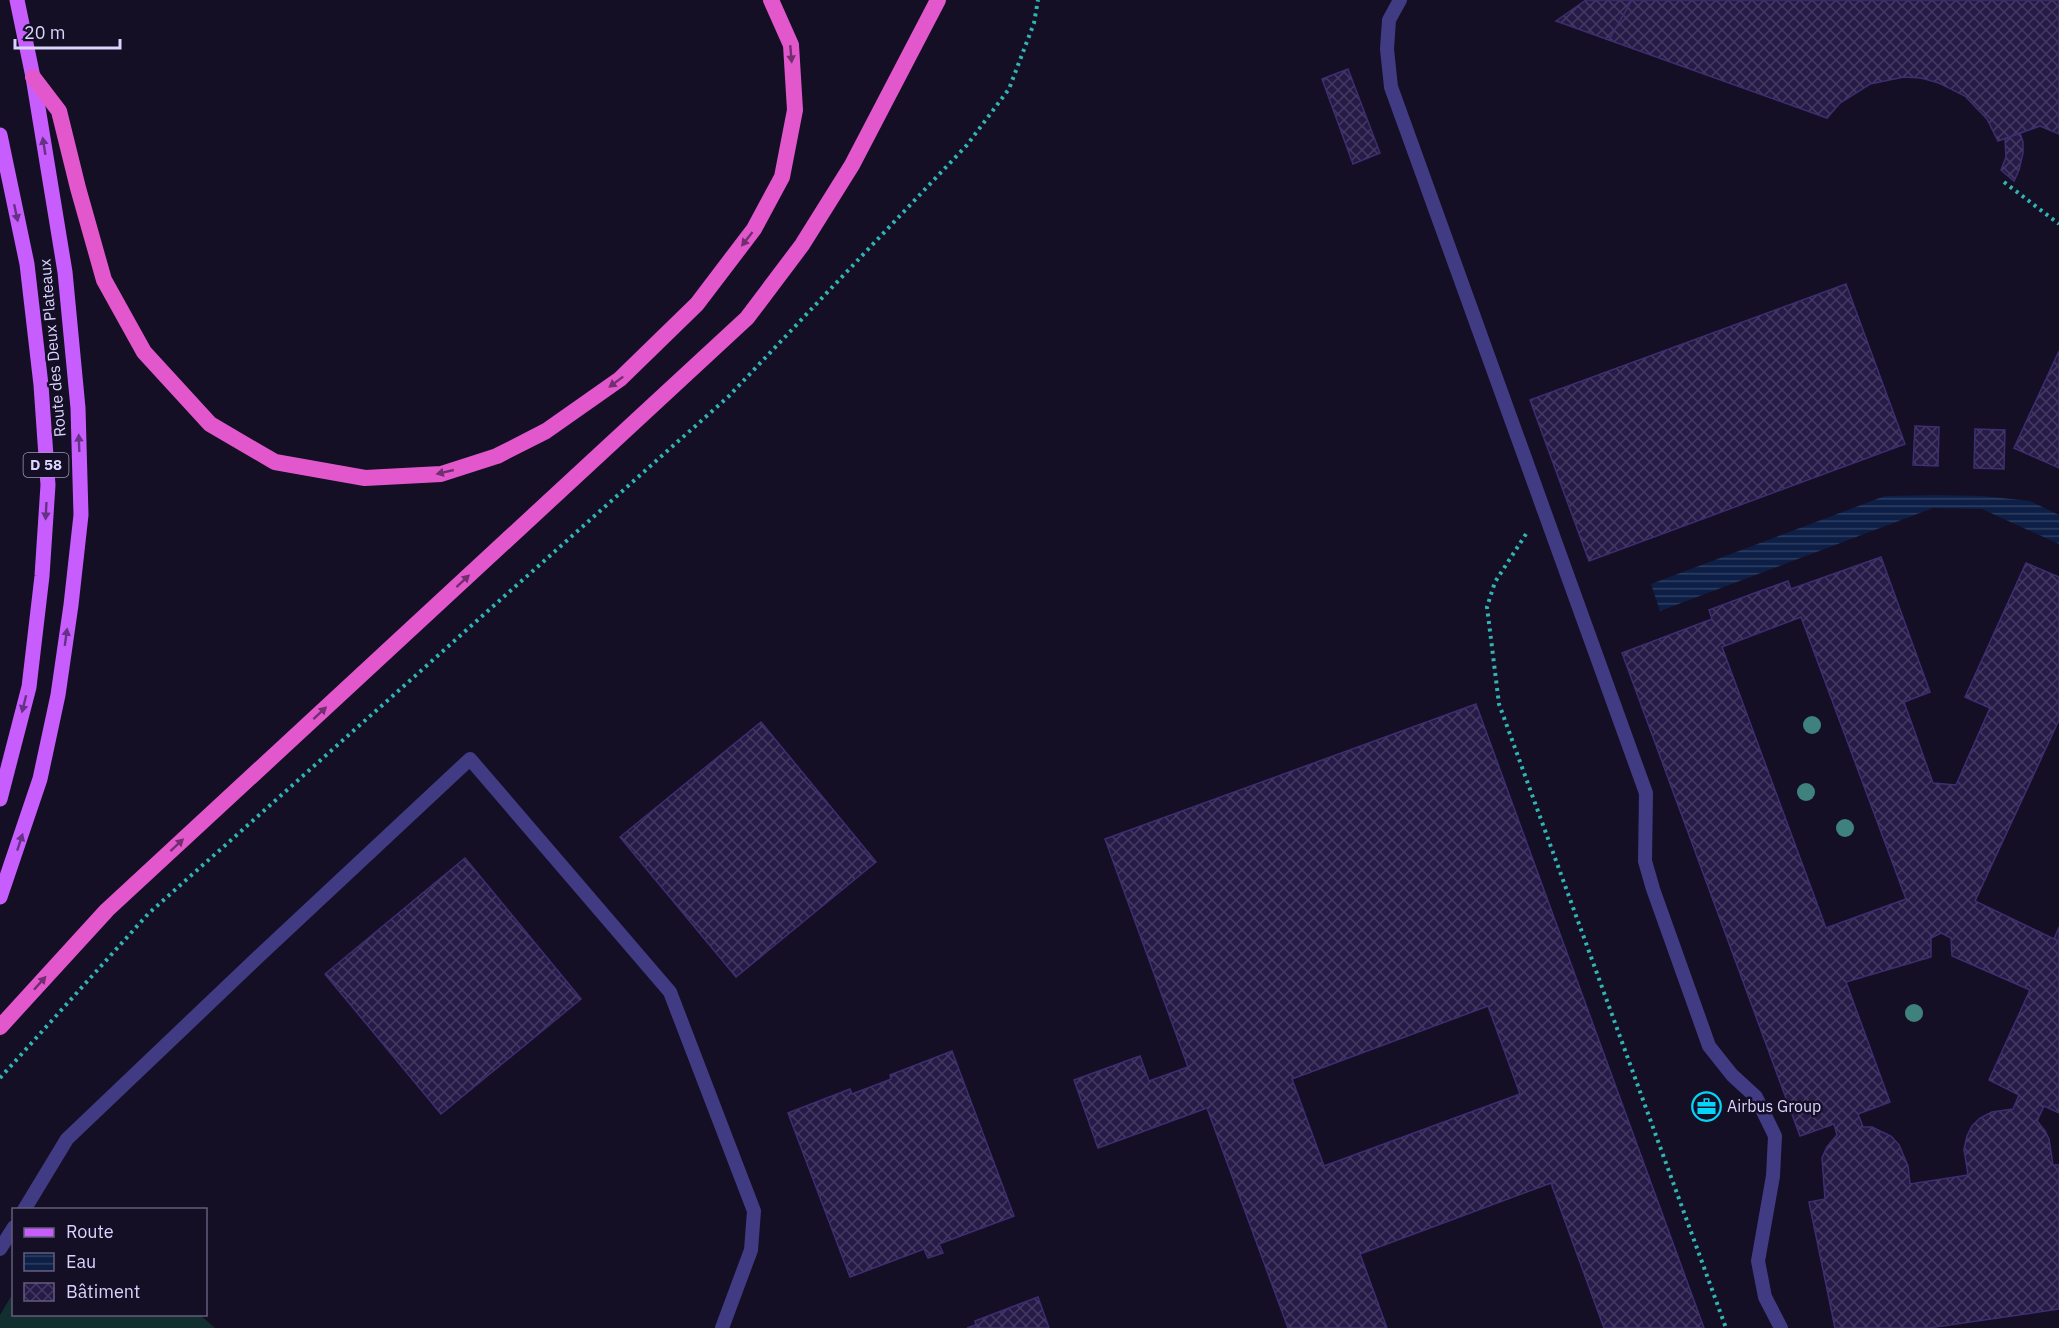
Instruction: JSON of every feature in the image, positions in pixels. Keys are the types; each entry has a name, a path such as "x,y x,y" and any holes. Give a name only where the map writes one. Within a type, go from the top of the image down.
{"highway":[{"path":"33,76 59,111 104,280 144,352 210,424 275,462 364,478 441,474 497,456 546,431 620,379 697,303 754,229 782,177 795,110 791,45 771,0"},
{"path":"0,1027 107,910 747,318 802,245 852,165 938,0"}],"main road":[{"name":"Route des Deux Plateaux","path":"0,897 40,779 58,695 81,515 78,408 65,272 33,76 17,0"},
{"name":"Route des Deux Plateaux","path":"0,135 27,264 41,385 48,485 42,576 28,687 1,797"}],"lane":[{"path":"1400,0 1389,20 1387,49 1391,87 1646,793 1645,861 1709,1046 1732,1075 1756,1097 1775,1136 1773,1176 1758,1261 1765,1297 1781,1328"},
{"path":"25,1208 67,1139 470,759 670,992 754,1211 751,1250 722,1328"},
{"path":"0,1249 12,1230"}],"path":[{"path":"0,1078 148,914 737,388 968,145 1009,89 1035,23 1038,0"},
{"path":"2004,182 2059,224"},
{"path":"1545,513 1506,561 1495,582 1487,607 1499,704 1726,1328"}],"green space":[{"path":"12,1295 12,1316 201,1316 215,1328 0,1328 0,1315"}],"water":[{"path":"1885,496 1983,496 2030,501 2059,515 2059,544 1982,509 1933,508 1660,611 1651,584"}],"building":[{"path":"1586,0 1632,0 1609,40 1556,21"},
{"path":"1632,0 2059,0 2059,134 2040,126 1998,141 1987,119 1965,96 1939,83 1921,78 1904,77 1870,84 1840,103 1827,118 1609,40"},
{"path":"1348,69 1380,153 1353,164 1322,79"},
{"path":"2020,133 2023,153 2014,181 2001,170 2006,157 2005,139"},
{"path":"1846,284 1905,444 1589,561 1530,400"},
{"path":"2059,351 2059,468 2014,448"},
{"path":"1915,426 1939,427 1938,466 1913,465"},
{"path":"1975,429 2005,430 2004,469 1974,468"},
{"path":"1881,557 1930,692 1904,702 1933,783 1956,785 1990,708 1965,697 2026,563 2059,577 2059,720 1975,901 2054,939 2059,927 2059,1113 2044,1106 2037,1121 2049,1139 2053,1165 2059,1165 2059,1309 1929,1328 1835,1328 1809,1202 1825,1199 1822,1158 1827,1147 1837,1135 1834,1124 1800,1136 1622,653 1712,619 1709,610 1788,581 1791,589","holes":["1801,617 1906,899 1826,928 1722,647","1941,933 1951,938 1952,956 2030,990 1989,1080 2019,1095 2013,1109 1992,1112 1980,1118 1972,1126 1964,1149 1968,1175 1910,1184 1908,1166 1899,1145 1891,1136 1872,1127 1863,1127 1858,1114 1890,1102 1846,982 1931,957 1931,938"]},
{"path":"1476,704 1704,1328 1604,1328 1551,1183 1360,1254 1387,1328 1288,1328 1207,1108 1098,1148 1074,1080 1140,1056 1149,1081 1188,1067 1105,839","holes":["1488,1006 1520,1094 1324,1166 1292,1079"]},
{"path":"761,722 876,862 736,977 620,837"},
{"path":"465,858 581,999 441,1114 325,974"},
{"path":"952,1051 1014,1216 939,1244 943,1253 928,1258 924,1249 850,1277 788,1113 850,1089 852,1094 891,1079 890,1075"},
{"path":"1038,1297 1049,1328 967,1328 976,1325 975,1321"}],"place":[{"name":"Airbus Group","path":"1706,1106"}]}
